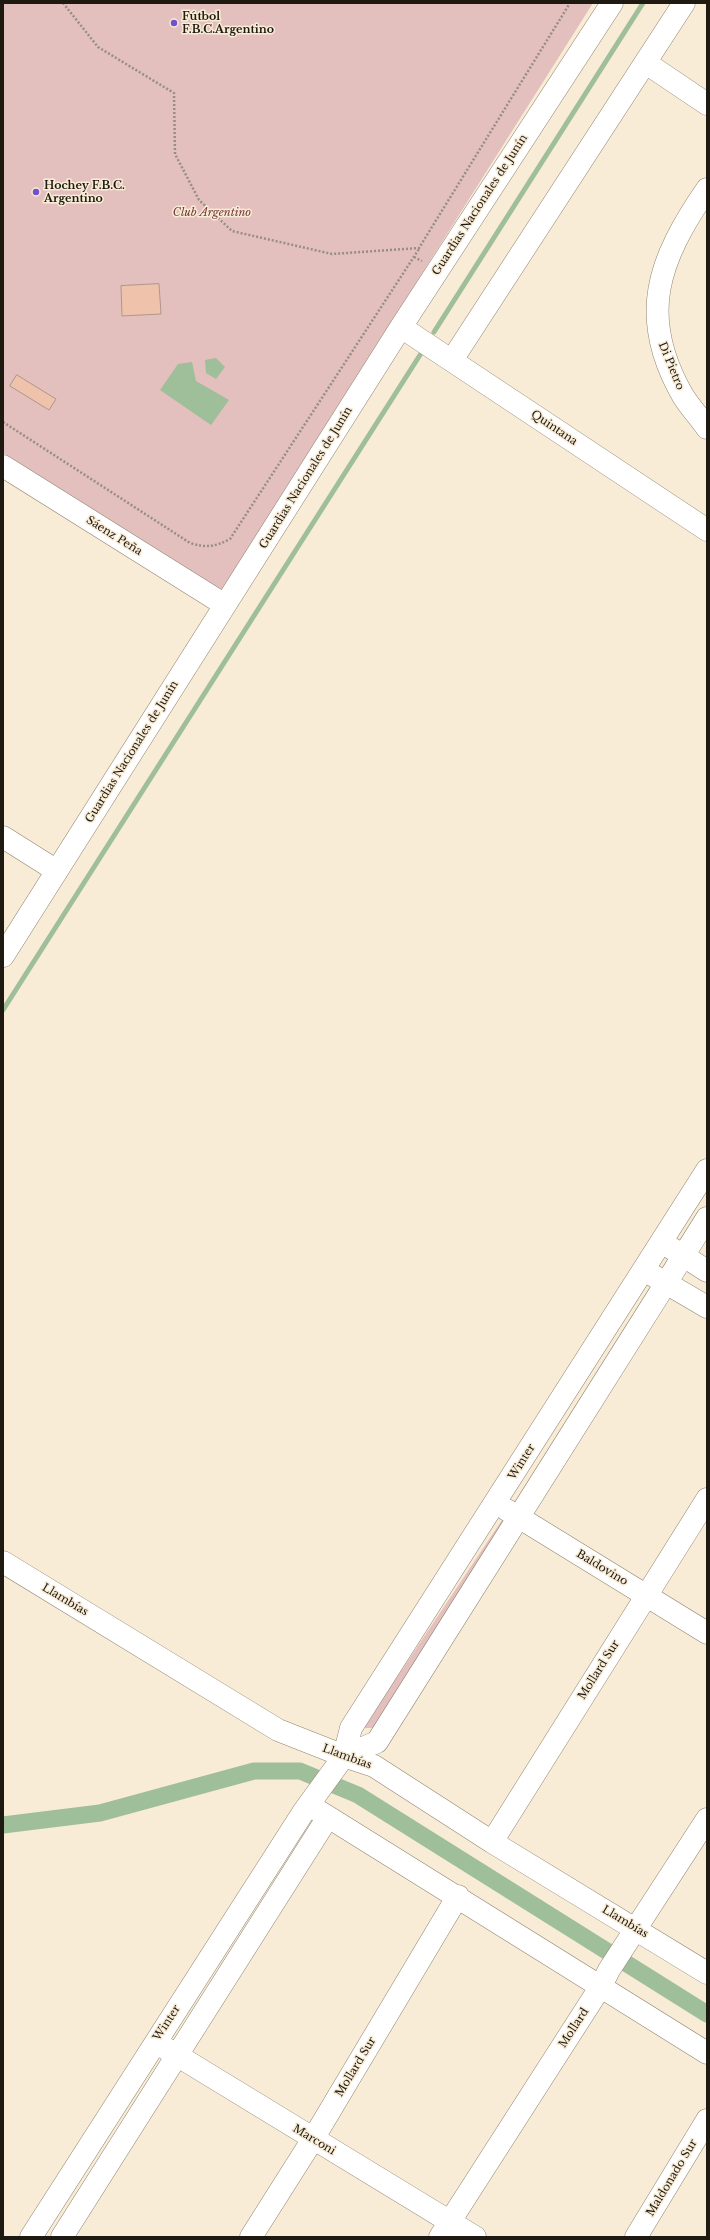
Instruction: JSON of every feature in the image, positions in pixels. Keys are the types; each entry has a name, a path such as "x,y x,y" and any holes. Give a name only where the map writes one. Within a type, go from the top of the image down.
{"street":[{"name":"Guardias Nacionales de Junín","path":"3,956 402,327 612,3"},
{"path":"452,360 684,3"},
{"path":"646,63 707,104"},
{"name":"Di Pietro","path":"707,189 686,220 667,258 658,295 658,332 667,362 684,396 707,428"},
{"name":"Quintana","path":"402,327 707,530"},
{"name":"Sáenz Peña","path":"3,466 225,605"},
{"path":"3,837 57,871"},
{"name":"Winter","path":"31,2237 155,2042 310,1804 340,1763 351,1728 496,1503 707,1170"},
{"path":"340,1763 377,1742 707,1218"},
{"path":"662,1242 683,1257 707,1271"},
{"path":"645,1269 665,1284 707,1307"},
{"name":"Mollard Sur","path":"492,1842 707,1499"},
{"name":"Baldovino","path":"496,1503 518,1518 647,1595 707,1633"},
{"name":"Llambías","path":"3,1562 278,1730 340,1763 374,1766 492,1842 631,1938 707,1973"},
{"path":"310,1804 328,1817 458,1896 605,1978 707,2053"},
{"path":"62,2237 328,1817"},
{"name":"Mollard","path":"445,2229 707,1819"},
{"name":"Mollard Sur","path":"251,2237 313,2139 458,1896"},
{"name":"Marconi","path":"155,2042 313,2139 445,2229 475,2237"},
{"name":"Maldonado Sur","path":"636,2237 707,2120"}],"path":[{"path":"63,3 98,47 174,93 175,154 200,200 232,231 332,254 419,248"},
{"path":"3,422 190,543 204,548 216,546 230,539 419,248 570,3"}],"green space":[{"name":"Club Argentino","path":"3,3 593,3 222,590 3,453"},
{"path":"502,1520 512,1526 377,1728 363,1728"}],"shaded area":[{"path":"216,358 225,367 216,379 206,373 205,360"},
{"path":"192,362 196,381 229,400 211,425 160,390 178,364"}],"building":[{"path":"159,284 161,314 122,316 121,286"},
{"path":"17,375 56,399 49,410 10,386"}],"waterway":[{"path":"434,332 643,3"},
{"path":"3,1010 420,355"},
{"path":"3,1825 100,1813 254,1771 300,1771 358,1795 707,2014"}],"place":[{"name":"Fútbol F.B.C.Argentino","path":"174,23"},
{"name":"Hochey F.B.C. Argentino","path":"36,192"}]}
